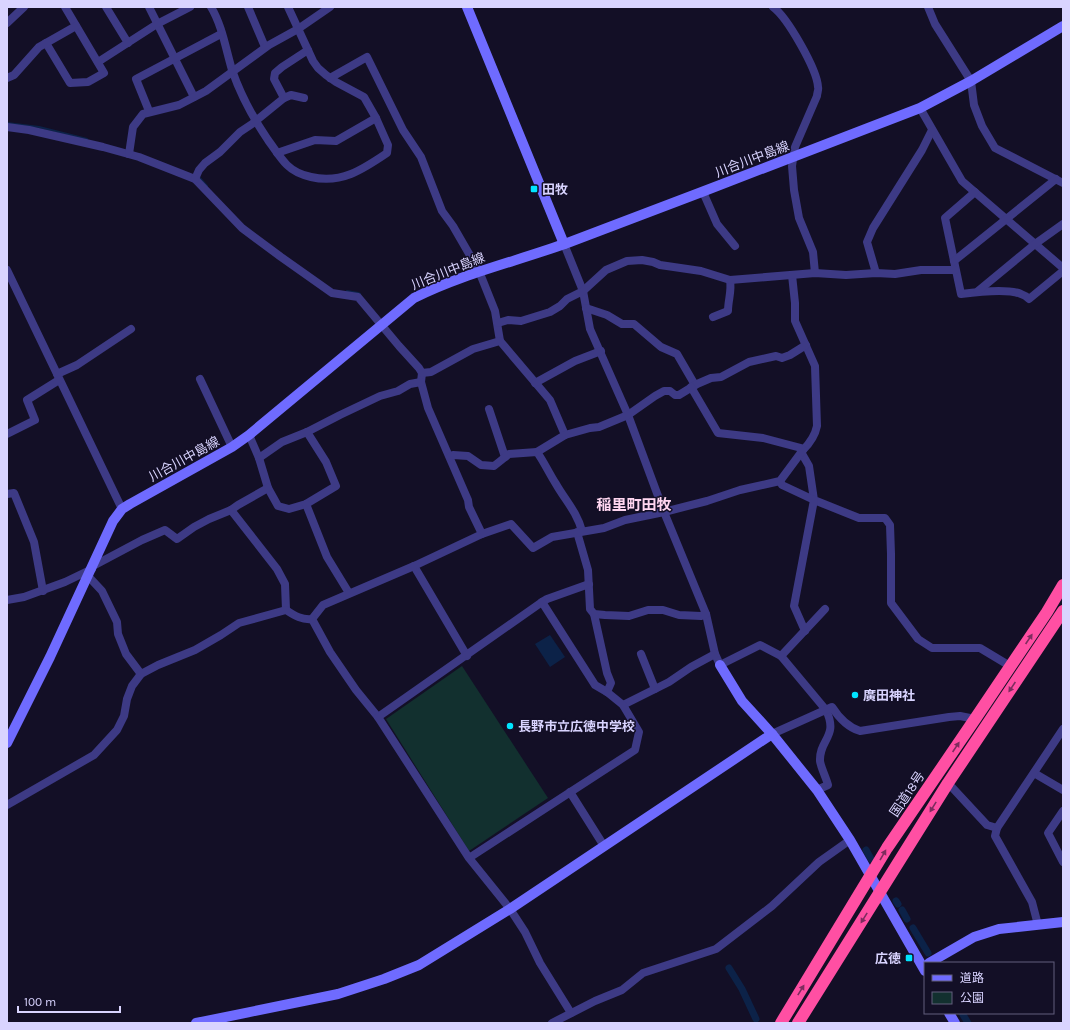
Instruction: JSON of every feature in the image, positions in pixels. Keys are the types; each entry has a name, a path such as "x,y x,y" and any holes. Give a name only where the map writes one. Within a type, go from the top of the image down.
{"highway":[{"name":"国道18号","path":"781,1023 887,848 975,719 1063,584"},
{"path":"798,1023 948,783 1061,618"}],"street":[{"path":"7,22 24,7"},
{"path":"46,43 70,83 88,82 104,73 65,7"},
{"path":"106,7 128,43"},
{"path":"149,7 194,98"},
{"path":"98,62 157,24 189,7"},
{"path":"211,7 216,15 243,99 255,122 277,153 287,165 308,177 321,180 333,180 346,177 386,153 388,145 376,118 364,97 330,78 318,68 288,7"},
{"path":"248,7 265,47"},
{"path":"129,154 133,126 143,114 168,108 194,98 206,91 265,47 298,29 330,7"},
{"path":"467,7 583,291 590,329 628,415 664,512 706,614 715,654 720,665 742,701 772,734 817,790 850,840 880,893 924,964"},
{"path":"773,7 797,38 812,64 818,87 817,96 795,146 792,176 799,218 813,252 815,273"},
{"path":"928,7 935,24 972,81 974,106 982,126 995,148 1059,181 1006,219 954,261"},
{"path":"7,78 14,75 39,47 76,26"},
{"name":"川合川中島線","path":"7,743 91,570 113,521 122,509 232,447 249,435 414,298 479,271 564,244 920,108 972,81 1063,26"},
{"path":"149,112 136,79 222,34"},
{"path":"284,98 274,79 275,73 308,50"},
{"path":"330,78 367,57 403,130 421,157 442,211 453,226 479,271 492,300 498,323 500,341 550,400 565,435"},
{"path":"196,177 205,163 220,152 240,132 255,122 284,98 290,95 304,98"},
{"path":"920,108 962,181 975,192 1035,244 1063,269 1029,299 1021,294 1009,292 978,291 961,294 945,218 975,192"},
{"path":"277,153 315,140 336,142 376,118"},
{"path":"7,127 29,130 129,154 196,177 242,228 332,293 358,297 419,368 428,408 450,457 469,507 482,534"},
{"path":"876,273 867,242 873,228 922,150 932,130"},
{"path":"703,192 717,224 735,246"},
{"path":"978,291 1035,244 1063,224"},
{"path":"498,323 508,320 520,321 550,312 560,306 567,299 583,291 606,270 627,261 642,260 654,262 660,265 701,271 730,280 815,273 846,275 876,273 895,274 920,270 955,270"},
{"path":"7,270 122,509"},
{"path":"7,805 94,755 117,730 124,716 127,699 132,686 141,674 158,665 195,650 221,636 240,623 286,610 297,617 306,619 312,618 324,605 349,593 414,566 482,534 511,524 533,548 552,537 604,528 625,520 664,512 707,501 740,490 780,481 815,435 817,426 814,366 794,321 795,303 792,275"},
{"path":"713,317 728,311 728,299 731,287 730,280"},
{"path":"586,308 607,315 622,324 634,324 661,347 677,354 718,433 764,438 801,448 809,466 814,500 794,606 805,631"},
{"path":"7,434 35,420 27,400 58,377 131,329"},
{"path":"259,458 282,442 307,432 380,396 398,391 473,349 500,341"},
{"path":"450,457 453,455 468,456 481,465 494,466 509,454 536,452 565,435 599,427 628,415 651,398 664,391 670,391 675,395 679,395 693,386 711,378 721,376 749,362 776,356 782,358 806,346"},
{"path":"535,383 575,361 601,351"},
{"path":"200,379 232,447"},
{"path":"489,409 505,457"},
{"path":"249,435 259,458 268,488 278,506 289,509 306,504 336,486 326,462 307,432"},
{"path":"536,452 579,520 588,570 590,609 594,614 607,673 611,683 607,692"},
{"path":"780,481 782,485 814,500 859,518 885,518 890,525 891,603 918,639 932,648 980,648 1010,666"},
{"path":"7,600 24,597 65,582 91,570 142,540 165,530 177,539 209,519 231,510 268,488"},
{"path":"7,494 14,493 34,542 43,591"},
{"path":"306,504 327,558 349,593"},
{"path":"231,510 277,569 285,584 286,610"},
{"path":"414,566 467,656"},
{"path":"91,570 117,622 118,634 126,654 141,674"},
{"path":"378,717 542,602 589,584"},
{"path":"469,858 635,750 639,732 623,705 607,692 595,685 542,602"},
{"path":"781,656 825,609"},
{"path":"594,614 629,616 648,610 663,610 679,614 701,616 706,614"},
{"path":"312,618 330,652 356,690 378,717 469,858 510,909 525,932 540,963 571,1013"},
{"path":"720,665 760,645 781,656 826,710 830,718 831,730 821,751 820,761 828,785 817,790"},
{"path":"641,654 655,689"},
{"path":"623,705 669,682 690,667 715,654"},
{"path":"196,1023 338,994 384,979 419,965 510,909 772,734 832,706 839,717 849,727 860,731 949,717 960,716 975,719"},
{"path":"1038,925 1032,902 995,836 997,828 1063,729"},
{"path":"1034,773 1063,790"},
{"path":"948,783 987,825 997,828"},
{"path":"570,792 604,846"},
{"path":"1063,811 1048,833 1063,862"},
{"path":"552,1023 622,990 643,973 716,949 772,906 819,862 850,840"},
{"path":"932,962 974,937 998,929 1063,922"},
{"path":"950,1014 955,1023"}],"green space":[{"path":"462,666 548,798 469,851 386,719"}],"water":[{"path":"550,635 565,657 550,667 535,644"}],"waterway":[{"path":"7,123 39,127 87,139"},
{"path":"198,176 207,186"},
{"path":"347,291 360,294"},
{"path":"866,850 871,859"},
{"path":"902,910 907,919"},
{"path":"913,928 928,953"},
{"path":"729,968 742,989 756,1019"},
{"path":"963,1014 968,1023"}],"place":[{"name":"田牧","path":"534,189"},
{"name":"廣田神社","path":"855,695"},
{"name":"長野市立広徳中学校","path":"510,726"},
{"name":"広徳","path":"909,958"}],"district":[{"name":"稲里町田牧","path":"634,505"}]}
